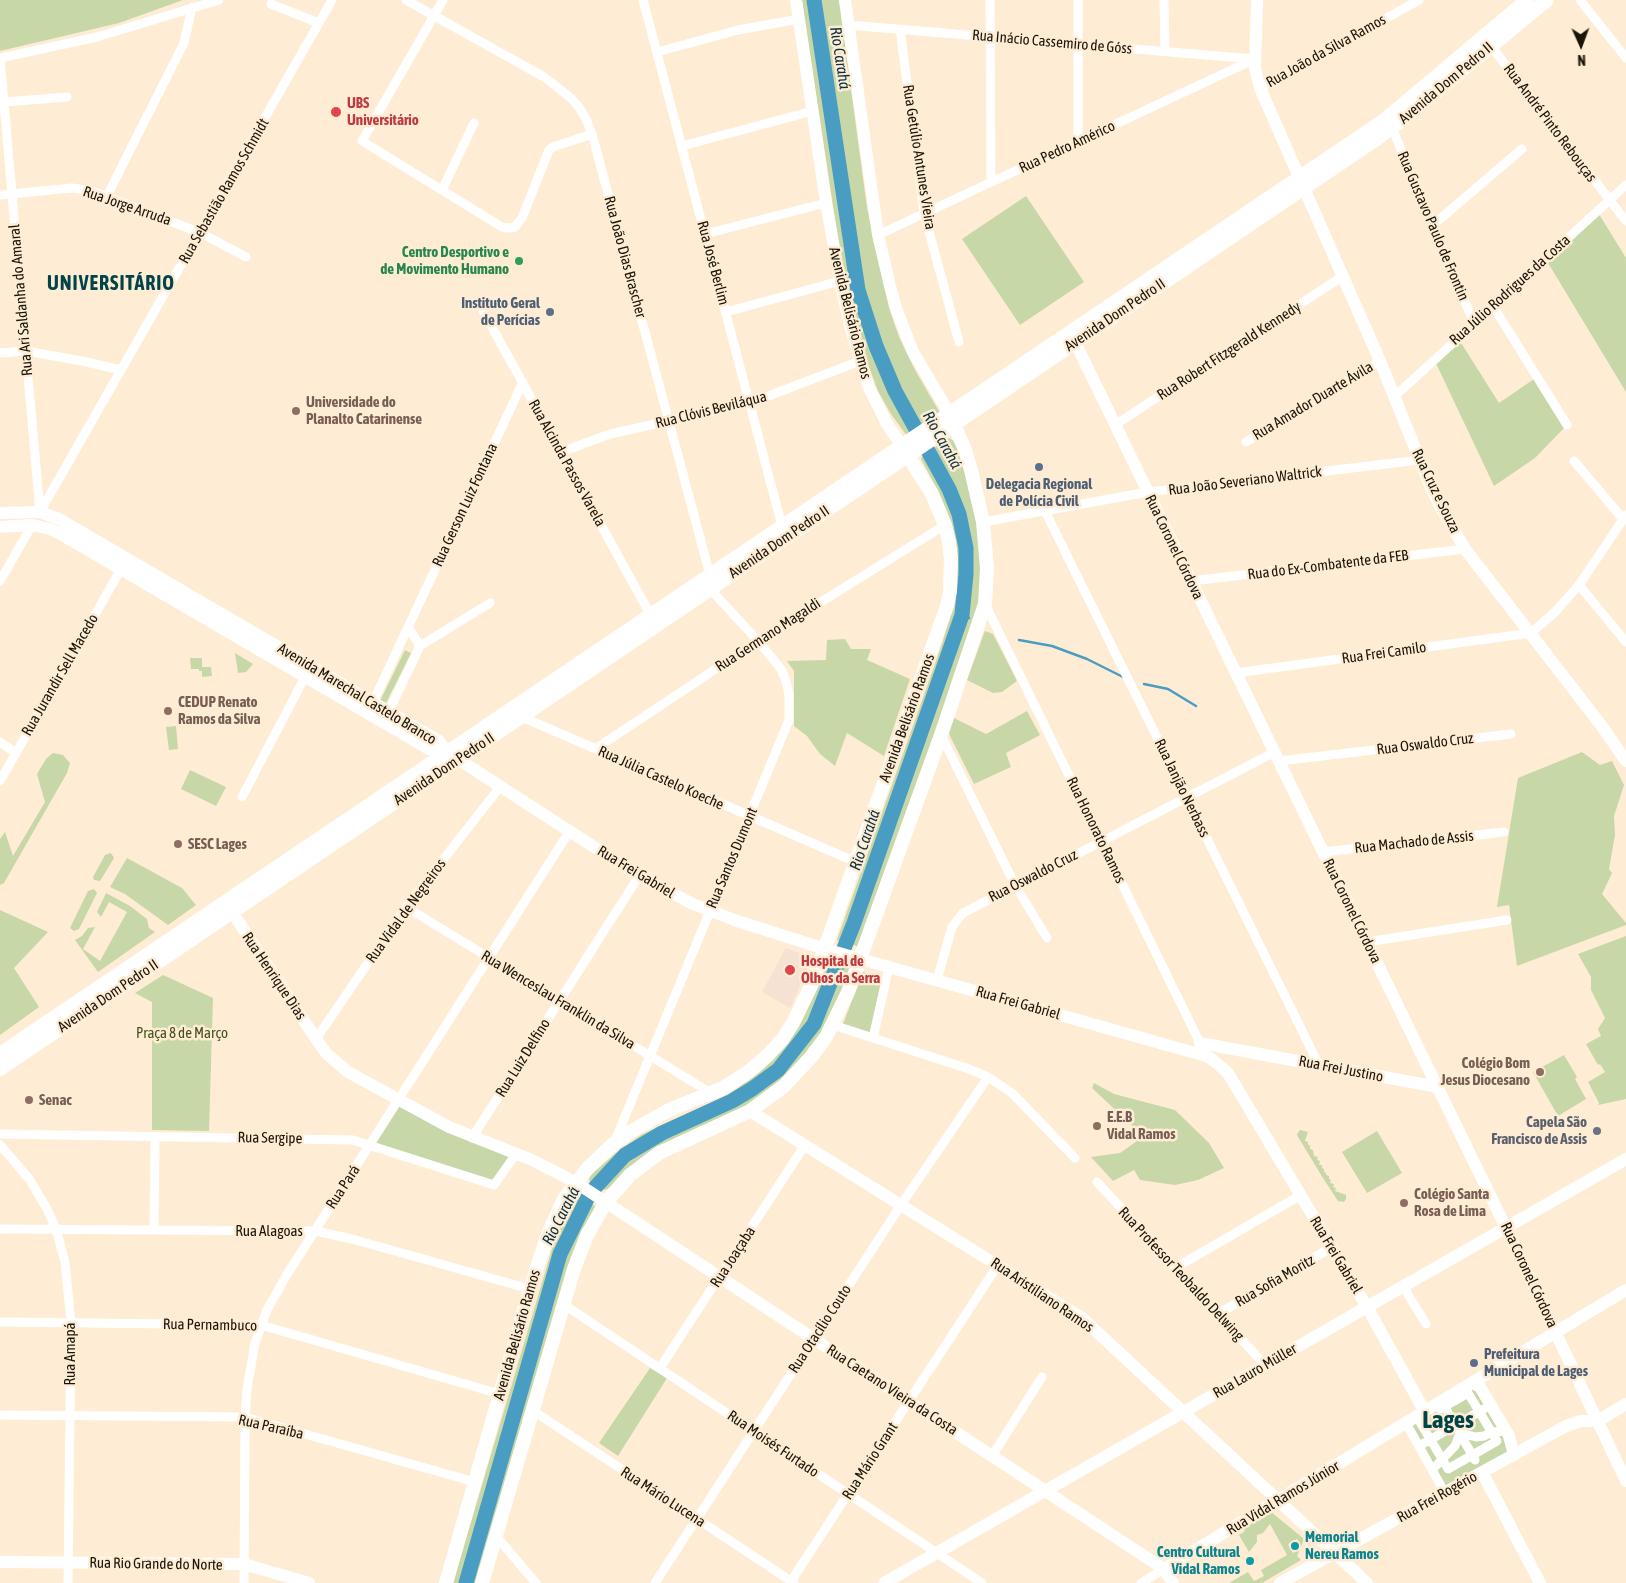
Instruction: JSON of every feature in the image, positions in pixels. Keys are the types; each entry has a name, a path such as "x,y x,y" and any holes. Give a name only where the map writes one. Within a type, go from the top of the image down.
{"main road":[{"name":"Avenida Belisário Ramos","path":"446,1583 530,1289 556,1213 579,1185 586,1169 613,1144 651,1119 710,1093 747,1073 782,1040 804,1003 829,949 856,862 947,606 950,591 951,559 949,541 944,525 932,494 907,448 878,408 860,361 840,281 826,203 796,0"},
{"path":"482,1583 563,1304 602,1200 630,1175 659,1154 765,1102 797,1074 821,1044 833,1025 848,992 857,958 941,735 985,604 987,568 982,522 971,470 952,418 922,371 906,336 890,286 878,235 845,0"},
{"name":"Rua Cruz e Souza","path":"1257,0 1255,59 1260,88 1380,361 1440,506 1466,549 1601,725 1626,761"},
{"name":"Avenida Dom Pedro II","path":"952,418 1075,342 1302,183 1391,114 1527,0"},
{"name":"Avenida Dom Pedro II","path":"0,1068 232,912 650,614 782,526 907,448 1302,183 1392,128 1547,0"},
{"name":"Rua Coronel Córdova","path":"1075,342 1438,1087 1626,1481"},
{"name":"Avenida Dom Pedro II","path":"0,1054 232,897 453,756 522,717 710,589 907,448"},
{"path":"0,527 40,512"},
{"name":"Avenida Marechal Castelo Branco","path":"0,513 40,512 59,519 439,740 453,756"},
{"name":"Avenida Marechal Castelo Branco","path":"0,527 32,525 50,529 429,749 453,756"},
{"path":"373,702 372,716 388,711"},
{"name":"Rua Frei Gabriel","path":"453,756 639,876 676,897 710,911 857,958 1206,1056 1221,1065 1227,1072 1367,1307 1415,1420"},
{"path":"232,897 229,906 232,912"},
{"name":"Rua Henrique Dias","path":"232,912 326,1053 348,1072 472,1138"},
{"name":"Rua Frei Justino","path":"1200,1043 1438,1087"},
{"name":"Rua Honorato Ramos","path":"1200,1043 1206,1056"},
{"path":"1227,1072 1232,1058 1243,1051"},
{"name":"Rua Aristiliano Ramos","path":"750,1111 1082,1318 1367,1583"},
{"name":"Rua Caetano Vieira da Costa","path":"472,1138 516,1154 579,1185 1164,1569 1173,1583"},
{"name":"Rua Lauro Müller","path":"884,1583 1626,1159"},
{"name":"Rua Vidal Ramos Júnior","path":"1164,1569 1278,1500 1472,1388 1556,1332 1626,1290"},
{"path":"1472,1388 1491,1406 1506,1431 1514,1455"},
{"path":"1598,1421 1626,1404"},
{"name":"Rua Frei Rogério","path":"1280,1583 1574,1423 1598,1421"},
{"path":"1482,1472 1540,1583"},
{"name":"Rua Rio Grande do Norte","path":"0,1562 244,1564 309,1583"}],"street":[{"path":"0,58 97,37 204,2 219,0"},
{"name":"Rua Sebastião Ramos Schmidt","path":"40,512 201,233 332,0"},
{"name":"Rua João Dias Brascher","path":"406,0 544,77 558,86 579,107 592,134 710,575"},
{"path":"444,0 362,141 502,226 509,228 515,227 522,218 549,150 592,134"},
{"name":"Rua José Berlim","path":"643,0 782,526"},
{"path":"990,0 991,182"},
{"path":"1078,0 1078,142"},
{"path":"1164,0 1164,51"},
{"name":"Rua João da Silva Ramos","path":"1260,88 1419,0"},
{"path":"1580,0 1626,58"},
{"path":"272,4 320,22"},
{"path":"107,196 184,43 192,7"},
{"path":"657,52 738,30 800,18"},
{"name":"Rua Inácio Cassemiro de Góss","path":"848,25 1255,59"},
{"name":"Rua Getúlio Antunes Vieira","path":"900,29 924,214 960,342"},
{"name":"Rua André Pinto Rebouças","path":"1491,46 1626,221"},
{"name":"Rua Ari Saldanha do Amaral","path":"0,58 40,512"},
{"name":"Rua Pedro Américo","path":"878,235 1255,59"},
{"path":"4,102 68,97"},
{"path":"682,146 813,111"},
{"path":"442,190 474,123"},
{"name":"Rua Gustavo Paulo de Frontin","path":"1392,128 1474,323"},
{"path":"1433,225 1522,149"},
{"name":"Rua Júlio Rodrigues da Costa","path":"1394,396 1626,184"},
{"name":"Rua Jorge Arruda","path":"0,195 72,188 92,190 201,233 246,257"},
{"path":"705,234 826,203"},
{"name":"Rua Robert Fitzgerald Kennedy","path":"1115,425 1343,276"},
{"path":"726,312 840,281"},
{"path":"1493,306 1567,426"},
{"name":"Rua Alcinda Passos Varela","path":"483,311 650,614"},
{"path":"0,353 26,351 121,370"},
{"name":"Rua Clóvis Beviláqua","path":"561,452 610,434 750,403 860,361"},
{"name":"Rua Amador Duarte Ávila","path":"1246,442 1380,361"},
{"name":"Rua Gerson Luiz Fontana","path":"373,702 522,382"},
{"name":"Rua João Severiano Waltrick","path":"982,522 1148,492 1420,460"},
{"path":"1531,633 1555,612 1579,585 1625,517 1574,462"},
{"name":"Rua Janjão Nerbass","path":"1045,511 1319,1065"},
{"path":"0,581 32,525"},
{"name":"Rua Germano Magaldi","path":"594,749 758,640 944,525"},
{"name":"Rua do Ex-Combatente da FEB","path":"1191,581 1466,549"},
{"name":"Rua Jurandir Sell Macedo","path":"0,782 120,569"},
{"path":"1579,585 1626,642"},
{"name":"Rua Santos Dumont","path":"613,1144 785,730 790,708 786,681 781,669 758,640 710,589"},
{"path":"388,711 420,646 490,603"},
{"name":"Rua Honorato Ramos","path":"985,604 1200,1043"},
{"path":"408,627 420,646"},
{"name":"Rua Frei Camilo","path":"1236,673 1531,633"},
{"path":"242,797 305,677"},
{"name":"Rua Júlia Castelo Koeche","path":"522,717 856,862"},
{"name":"Rua Oswaldo Cruz","path":"937,980 952,928 957,920 972,908 1186,798 1277,757 1511,734"},
{"path":"941,735 1015,885 1047,938"},
{"path":"0,742 16,753"},
{"name":"Rua Vidal de Negreiros","path":"316,1039 406,907 500,787"},
{"name":"Rua Pará","path":"244,1583 245,1417 251,1364 261,1325 276,1292 569,832"},
{"name":"Rua Machado de Assis","path":"1323,852 1504,832"},
{"name":"Rua Luiz Delfino","path":"472,1138 639,876"},
{"name":"Rua Wenceslau Franklin da Silva","path":"406,907 710,1093"},
{"path":"1367,942 1507,920"},
{"path":"873,1038 889,967"},
{"path":"833,1025 969,1069 988,1077 1012,1093 1074,1158"},
{"name":"Rua Otacílio Couto","path":"655,1583 900,1205 988,1077"},
{"name":"Rua Sergipe","path":"0,1134 353,1140 494,1186 516,1154"},
{"path":"154,1230 155,1137"},
{"name":"Rua Amapá","path":"0,1145 30,1180 47,1209 56,1229 65,1262 70,1323 68,1583"},
{"name":"Rua Joaçaba","path":"660,1368 805,1145"},
{"name":"Rua Professor Teobaldo Delwing","path":"1097,1182 1265,1365"},
{"path":"1176,1268 1301,1195"},
{"name":"Rua Alagoas","path":"0,1229 315,1231 352,1239 530,1289"},
{"name":"Rua Sofia Moritz","path":"1218,1314 1332,1247"},
{"name":"Rua Mário Grant","path":"793,1582 848,1494 998,1266"},
{"path":"1404,1286 1426,1324"},
{"name":"Rua Moisés Furtado","path":"563,1304 982,1583"},
{"name":"Rua Pernambuco","path":"0,1322 261,1325 500,1394"},
{"path":"992,1456 1042,1377"},
{"path":"1415,1420 1425,1430 1449,1471 1474,1458 1498,1444 1474,1403 1472,1388"},
{"path":"1472,1388 1474,1403"},
{"path":"1443,1404 1474,1458"},
{"path":"1419,1446 1458,1430 1480,1412 1491,1406"},
{"name":"Rua Mário Lucena","path":"532,1410 793,1582"},
{"name":"Rua Paraíba","path":"0,1415 245,1417 475,1482"},
{"path":"1415,1420 1419,1446 1445,1493"},
{"path":"1458,1430 1476,1438 1492,1432 1506,1431"},
{"path":"1432,1470 1455,1446 1458,1430"},
{"path":"496,1536 536,1583"},
{"name":"Rua Vidal Ramos Júnior","path":"1141,1583 1164,1569"}],"shaded area":[{"name":"Hospital de Olhos da Serra","path":"786,948 811,957 790,1008 762,992"}],"green space":[{"path":"0,0 183,0 119,23 0,51"},
{"path":"802,0 839,0 867,208 889,308 899,337 915,370 940,413 907,436 891,414 878,391 861,346 852,309 842,266"},
{"path":"1026,196 1084,282 1020,325 962,239"},
{"path":"1597,211 1626,258 1626,392 1545,258"},
{"path":"1458,338 1499,403 1537,377 1567,425 1535,458 1494,486 1434,359"},
{"path":"949,438 956,442 973,494 984,561 979,610 860,947 837,940 942,644 954,602 947,514 936,487 921,459 924,454"},
{"path":"985,631 993,634 1017,681 1002,692 993,693 967,680"},
{"path":"845,639 851,649 871,649 867,660 910,679 884,756 847,733 835,766 820,754 807,736 794,726 794,671 787,661 826,660 827,640"},
{"path":"405,650 411,653 386,703 380,701"},
{"path":"235,653 253,664 246,672 238,673"},
{"path":"190,658 202,658 202,667 211,667 212,676 202,677 202,671 191,669"},
{"path":"1027,711 1040,735 1006,753 1011,767 974,784 948,732 954,718 986,734"},
{"path":"176,726 178,749 169,750 166,727"},
{"path":"1582,752 1600,765 1612,761 1624,785 1614,816 1615,835 1609,869 1612,873 1602,894 1626,925 1517,966 1509,905 1497,907 1518,778"},
{"path":"53,753 63,755 70,763 67,773 4,883 0,885 0,839 5,832 13,856 45,802 37,774 46,759"},
{"path":"190,770 226,787 216,806 181,789"},
{"path":"111,853 114,858 100,881 94,880 93,877 105,855"},
{"path":"127,858 182,888 196,905 168,925 125,894 110,887"},
{"path":"94,889 97,893 79,929 74,931 70,928 88,891"},
{"path":"106,893 130,906 147,919 149,928 155,932 98,972 75,940 82,936 88,928 95,927 83,949 100,961 127,912 109,902 101,917 97,912"},
{"path":"0,910 48,932 14,968 39,1007 0,1035"},
{"path":"1626,936 1626,1099 1598,1105 1599,1103 1588,1082 1605,1072 1600,1064 1598,1065 1586,1044 1601,1036 1598,1029 1605,1018 1591,990 1591,977 1578,954"},
{"path":"827,961 853,968 816,1043 774,1088 739,1111 666,1143 609,1188 605,1190 590,1182 589,1178 593,1173 641,1135 728,1095 759,1073 773,1060 816,988"},
{"path":"863,972 882,978 870,1033 843,1024"},
{"name":"Praça 8 de Março","path":"163,975 213,998 209,1131 152,1130 152,1002 135,993"},
{"path":"1564,1055 1577,1077 1575,1079 1586,1099 1558,1116 1533,1072"},
{"path":"1094,1083 1114,1094 1175,1110 1209,1143 1224,1168 1198,1180 1175,1185 1140,1180 1134,1170 1113,1181 1091,1157 1120,1153 1140,1139 1141,1134 1092,1088"},
{"path":"399,1102 513,1154 493,1182 373,1143"},
{"path":"1300,1130 1308,1132 1305,1141 1310,1145 1310,1149 1313,1150 1314,1156 1318,1157 1319,1165 1322,1165 1324,1172 1329,1176 1330,1183 1334,1184 1335,1191 1346,1195 1344,1202 1338,1201 1323,1178 1298,1137 1297,1134"},
{"path":"1377,1131 1402,1173 1367,1193 1342,1152"},
{"path":"575,1197 595,1206 596,1209 477,1583 453,1583 557,1232 562,1218"},
{"path":"650,1368 667,1378 618,1456 599,1443"},
{"path":"1473,1383 1514,1455 1445,1493 1406,1423"},
{"path":"1270,1511 1304,1539 1301,1547 1297,1539 1288,1544 1293,1553 1300,1549 1297,1556 1301,1560 1262,1583 1229,1583 1248,1572 1254,1581 1264,1576 1261,1570 1287,1555 1270,1524 1263,1533 1257,1535 1257,1542 1249,1552 1239,1535 1245,1531 1243,1527"}],"waterway":[{"name":"Rio Carahá","path":"466,1583 560,1254 590,1193 625,1155 662,1133 732,1101 778,1070 814,1024 854,923 962,615 966,574 966,548 959,514 949,489 895,391 876,346 858,290 814,0"},
{"name":"Rio Carahá","path":"962,615 969,618"},
{"path":"1019,640 1052,646 1087,659 1123,677"},
{"path":"1144,684 1168,689 1196,706"}],"place":[{"name":"UBS Universitário","path":"336,112"},
{"name":"Centro Desportivo e de Movimento Humano","path":"519,261"},
{"name":"Instituto Geral de Perícias","path":"550,312"},
{"name":"Universidade do Planalto Catarinense","path":"296,411"},
{"name":"Delegacia Regional de Polícia Civil","path":"1039,467"},
{"name":"CEDUP Renato Ramos da Silva","path":"168,711"},
{"name":"SESC Lages","path":"178,844"},
{"name":"Hospital de Olhos da Serra","path":"790,970"},
{"name":"Colégio Bom Jesus Diocesano","path":"1540,1072"},
{"name":"Senac","path":"29,1100"},
{"name":"E.E.B Vidal Ramos","path":"1097,1126"},
{"name":"Capela São Francisco de Assis","path":"1597,1131"},
{"name":"Colégio Santa Rosa de Lima","path":"1404,1203"},
{"name":"Prefeitura Municipal de Lages","path":"1474,1363"},
{"name":"Memorial Nereu Ramos","path":"1295,1546"},
{"name":"Centro Cultural Vidal Ramos","path":"1250,1561"}],"district":[{"name":"UNIVERSITÁRIO","path":"111,284"},
{"name":"Lages","path":"1448,1420"}]}
